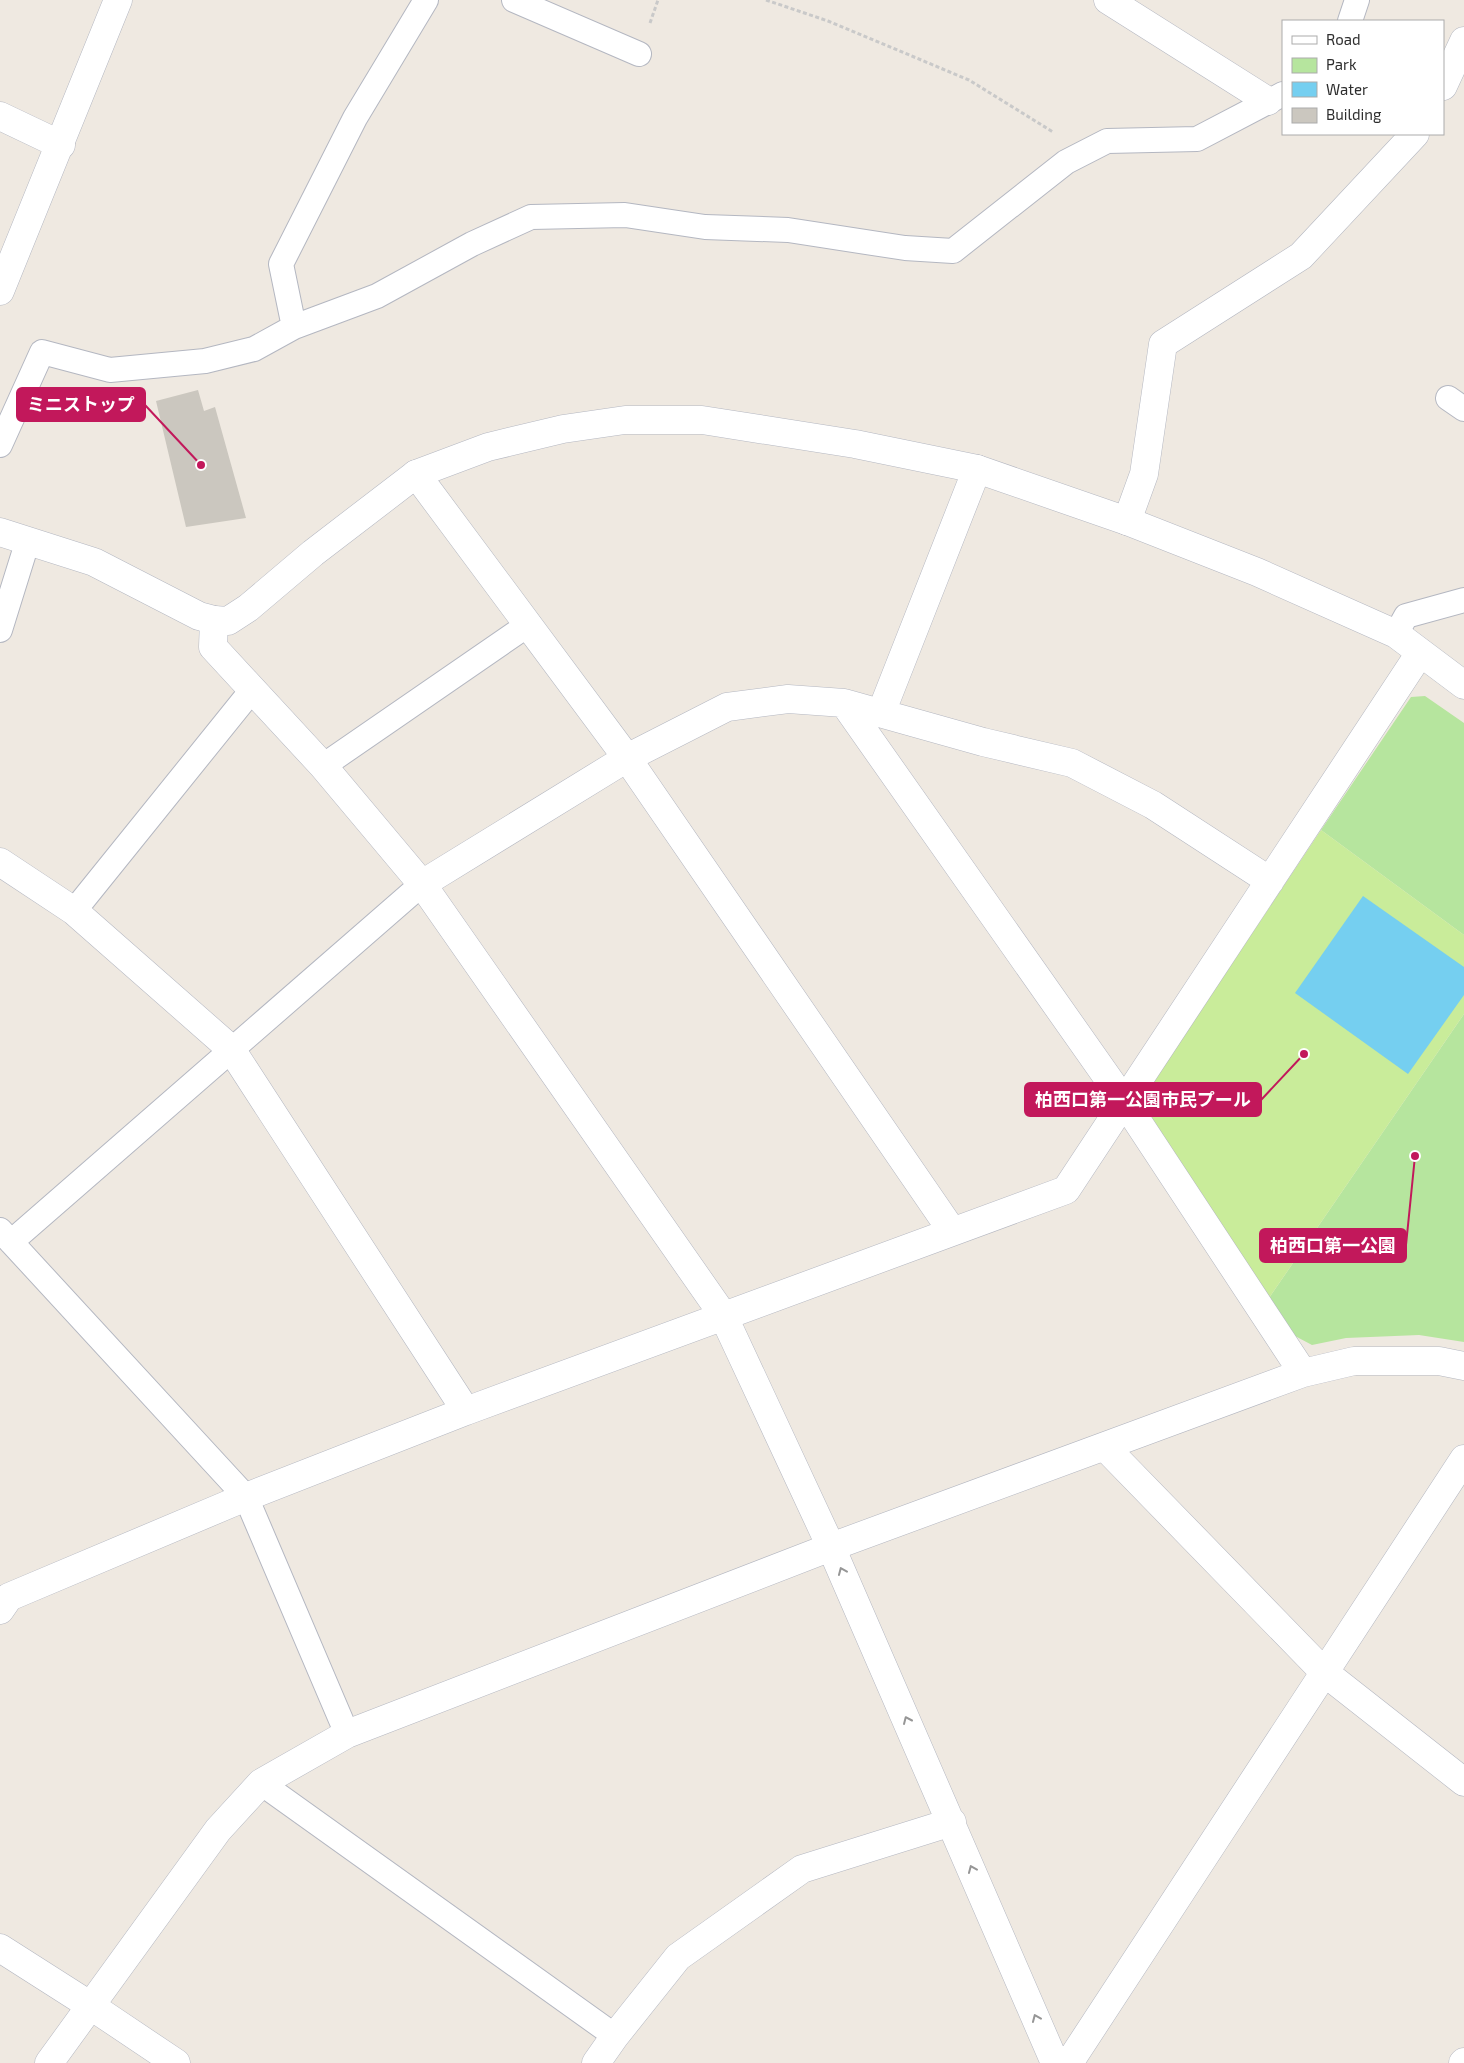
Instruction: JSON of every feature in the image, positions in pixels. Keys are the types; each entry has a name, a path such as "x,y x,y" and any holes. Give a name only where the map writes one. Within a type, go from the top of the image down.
{"street":[{"path":"0,292 118,0"},
{"path":"1108,0 1275,98"},
{"path":"1444,84 1464,41"},
{"path":"0,116 61,145"},
{"path":"1127,521 1144,474 1163,344 1301,256 1414,135"},
{"path":"0,532 94,562 199,616 228,621 248,608 313,553 416,474 488,447 563,429 635,420 702,420 781,431 977,469 1127,521 1258,572 1396,634 1464,685"},
{"path":"881,712 977,469"},
{"path":"416,474 530,624 628,758 952,1231"},
{"path":"214,620 213,647 323,766 422,884 723,1315 831,1546 1055,2063"},
{"path":"3,1598 246,1497 466,1410 1066,1190 1420,653"},
{"path":"422,884 628,758 726,707 788,700 844,704 881,712 983,742 1072,763 1153,805 1270,880"},
{"path":"844,704 1124,1101 1303,1373"},
{"path":"0,862 74,911 231,1049 466,1410"},
{"path":"49,2063 218,1830 261,1783 347,1734 831,1546 1303,1373 1354,1361 1439,1361 1464,1366"},
{"path":"1105,1447 1324,1672 1464,1782"},
{"path":"1069,2063 1464,1459"},
{"path":"596,2063 678,1957 802,1869 952,1822"},
{"path":"0,1948 176,2063"}],"lane":[{"path":"294,327 281,264 355,118 426,0"},
{"path":"514,0 639,54"},
{"path":"1350,20 1357,0"},
{"path":"0,445 42,352 110,370 205,361 254,349 294,327 377,296 472,244 531,217 625,215 705,227 788,230 905,248 953,251 1066,162 1107,142 1197,140 1275,98"},
{"path":"0,630 28,540"},
{"path":"1396,634 1406,616 1464,600"},
{"path":"323,766 530,624"},
{"path":"74,911 252,690"},
{"path":"347,1734 246,1497 6,1236 231,1049 422,884"},
{"path":"261,1783 616,2036"}],"path":[{"path":"766,0 828,21 969,80 1061,136"}],"green space":[{"path":"1425,696 1464,723 1464,935 1321,830 1411,697"},
{"path":"1321,830 1464,935 1464,1014 1269,1298 1144,1110 1145,1094"},
{"path":"1464,1014 1464,1342 1419,1335 1346,1338 1312,1345 1295,1336 1269,1298"}],"water":[{"path":"1363,896 1464,967 1464,995 1408,1074 1295,993"}],"building":[{"path":"198,390 204,411 215,407 246,518 186,527 156,401"}],"place":[{"name":"ミニストップ","path":"201,465"},
{"name":"柏西口第一公園市民プール","path":"1304,1054"},
{"name":"柏西口第一公園","path":"1415,1156"}]}
